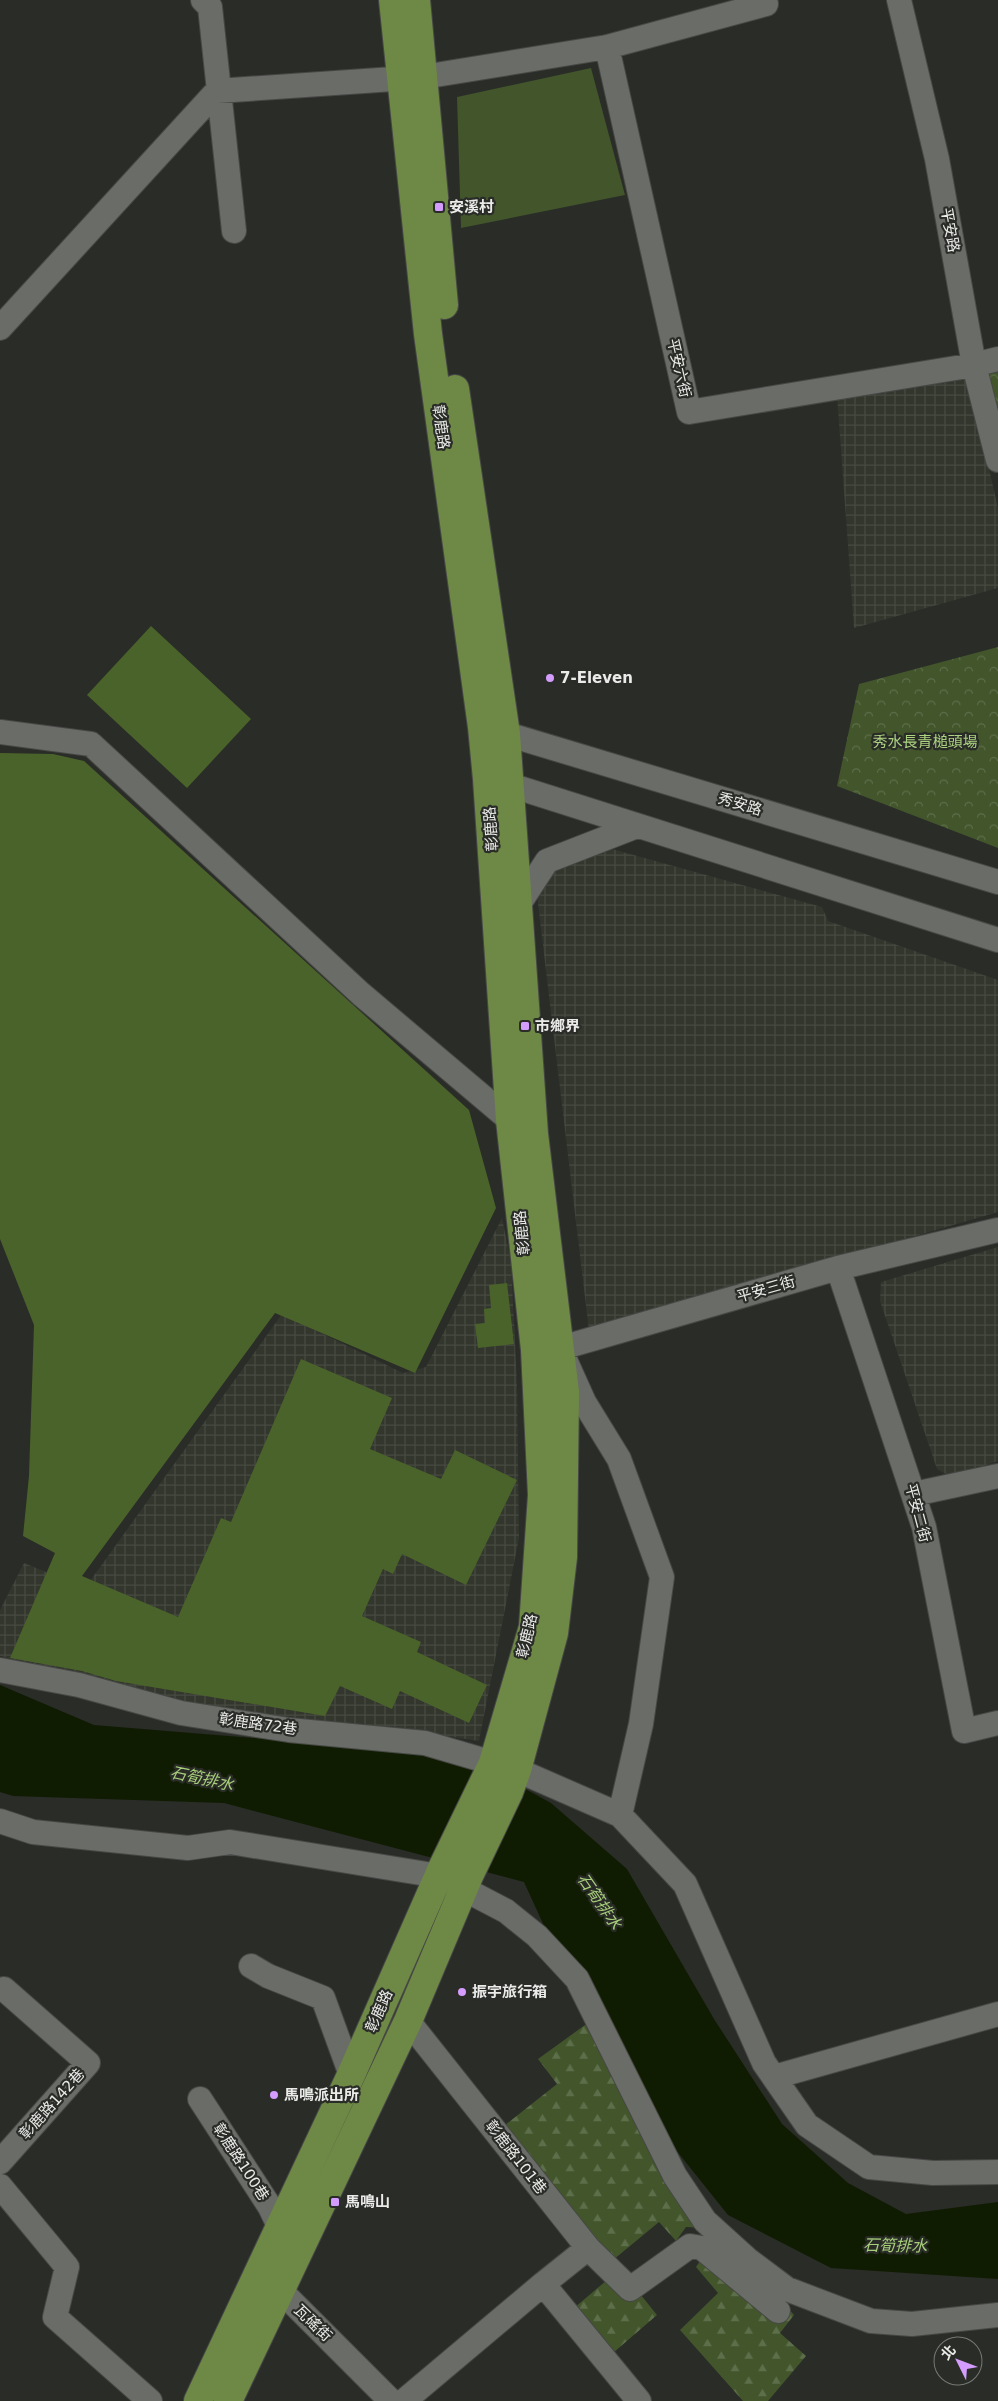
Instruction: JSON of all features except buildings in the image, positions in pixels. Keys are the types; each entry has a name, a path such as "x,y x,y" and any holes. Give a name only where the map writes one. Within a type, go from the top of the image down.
{"main road":[{"name":"彰鹿路","path":"393,0 412,78"},
{"name":"彰鹿路","path":"416,0 412,78 428,334 494,730 498,782 510,1120 548,1349"},
{"name":"彰鹿路","path":"228,2401 279,2289 408,2021 467,1883 500,1777 532,1627 542,1495 548,1349 517,907 498,782"},
{"name":"彰鹿路","path":"198,2401 351,2074 441,1871 500,1777"}],"street":[{"path":"203,0 210,7 217,91 234,231"},
{"name":"平安路","path":"899,0 937,159 974,365 998,460"},
{"path":"0,328 217,91 412,78 607,46 766,4"},
{"name":"平安六街","path":"607,46 690,412 974,365 998,359"},
{"name":"秀安路","path":"494,730 998,882"},
{"path":"0,732 91,744 360,994 510,1120 534,1134"},
{"path":"498,782 998,940"},
{"path":"517,907 547,861 637,826"},
{"name":"平安三街","path":"548,1349 838,1268 998,1230"},
{"name":"平安二街","path":"838,1268 924,1527 964,1731 998,1723"},
{"path":"548,1349 620,1460 662,1577 641,1724 620,1814 686,1884 764,2062 807,2124 869,2167 933,2173 998,2172"},
{"path":"914,1494 998,1476"},
{"name":"彰鹿路72巷","path":"0,1670 79,1685 181,1713 289,1730 425,1744 500,1777 620,1814"},
{"path":"0,1821 33,1832 188,1848 230,1842 441,1871 467,1883 537,1936 577,1978 675,2176 705,2221 747,2259 787,2289 871,2322 912,2324 998,2315"},
{"path":"251,1966 268,1976 323,1998 351,2074"},
{"name":"彰鹿路142巷","path":"0,2162 88,2063 4,1989"},
{"path":"774,2077 998,2014"},
{"name":"彰鹿路101巷","path":"408,2021 588,2248 630,2289 690,2246 702,2248 778,2311"},
{"name":"彰鹿路100巷","path":"200,2099 270,2207 279,2226"},
{"path":"0,2186 67,2267 56,2317 150,2401"},
{"path":"279,2226 279,2289"},
{"path":"404,2401 588,2248"},
{"path":"543,2284 639,2401"},
{"name":"瓦磘街","path":"279,2289 392,2401"}],"shaded area":[{"path":"957,370 970,386 998,508 998,588 854,628 837,395"},
{"path":"591,847 612,849 822,907 828,921 998,980 998,1212 589,1331 536,887 543,875"},
{"path":"502,1218 511,1262 517,1384 519,1538 479,1741 381,1726 279,1719 173,1705 0,1656 0,1610 24,1563 85,1588 282,1314 403,1373 426,1367"},
{"path":"998,1247 998,1461 951,1477 937,1469 880,1301 881,1282"}],"green space":[{"path":"591,68 625,195 461,228 457,97"},
{"path":"998,367 998,458 979,372"},
{"name":"秀水長青槌頭場","path":"998,647 998,848 837,786 859,684"},
{"path":"596,2017 712,2228 686,2227 676,2241 659,2222 613,2260 595,2250 505,2125 557,2084 538,2059"},
{"path":"717,2236 754,2267 794,2315 780,2333 806,2356 768,2401 743,2401 680,2330 718,2293 696,2267"},
{"path":"620,2269 657,2315 613,2353 574,2308"}],"water":[{"name":"石筍排水","path":"0,1685 94,1725 463,1755 551,1803 627,1869 714,2019 782,2124 848,2183 906,2214 998,2202 998,2279 831,2268 728,2215 644,2110 550,1939 524,1882 224,1803 13,1796 0,1792"}],"place":[{"name":"安溪村","path":"439,207"},
{"name":"7-Eleven","path":"550,678"},
{"name":"市鄉界","path":"525,1026"},
{"name":"振宇旅行箱","path":"462,1992"},
{"name":"馬鳴派出所","path":"274,2095"},
{"name":"馬鳴山","path":"335,2202"}]}
